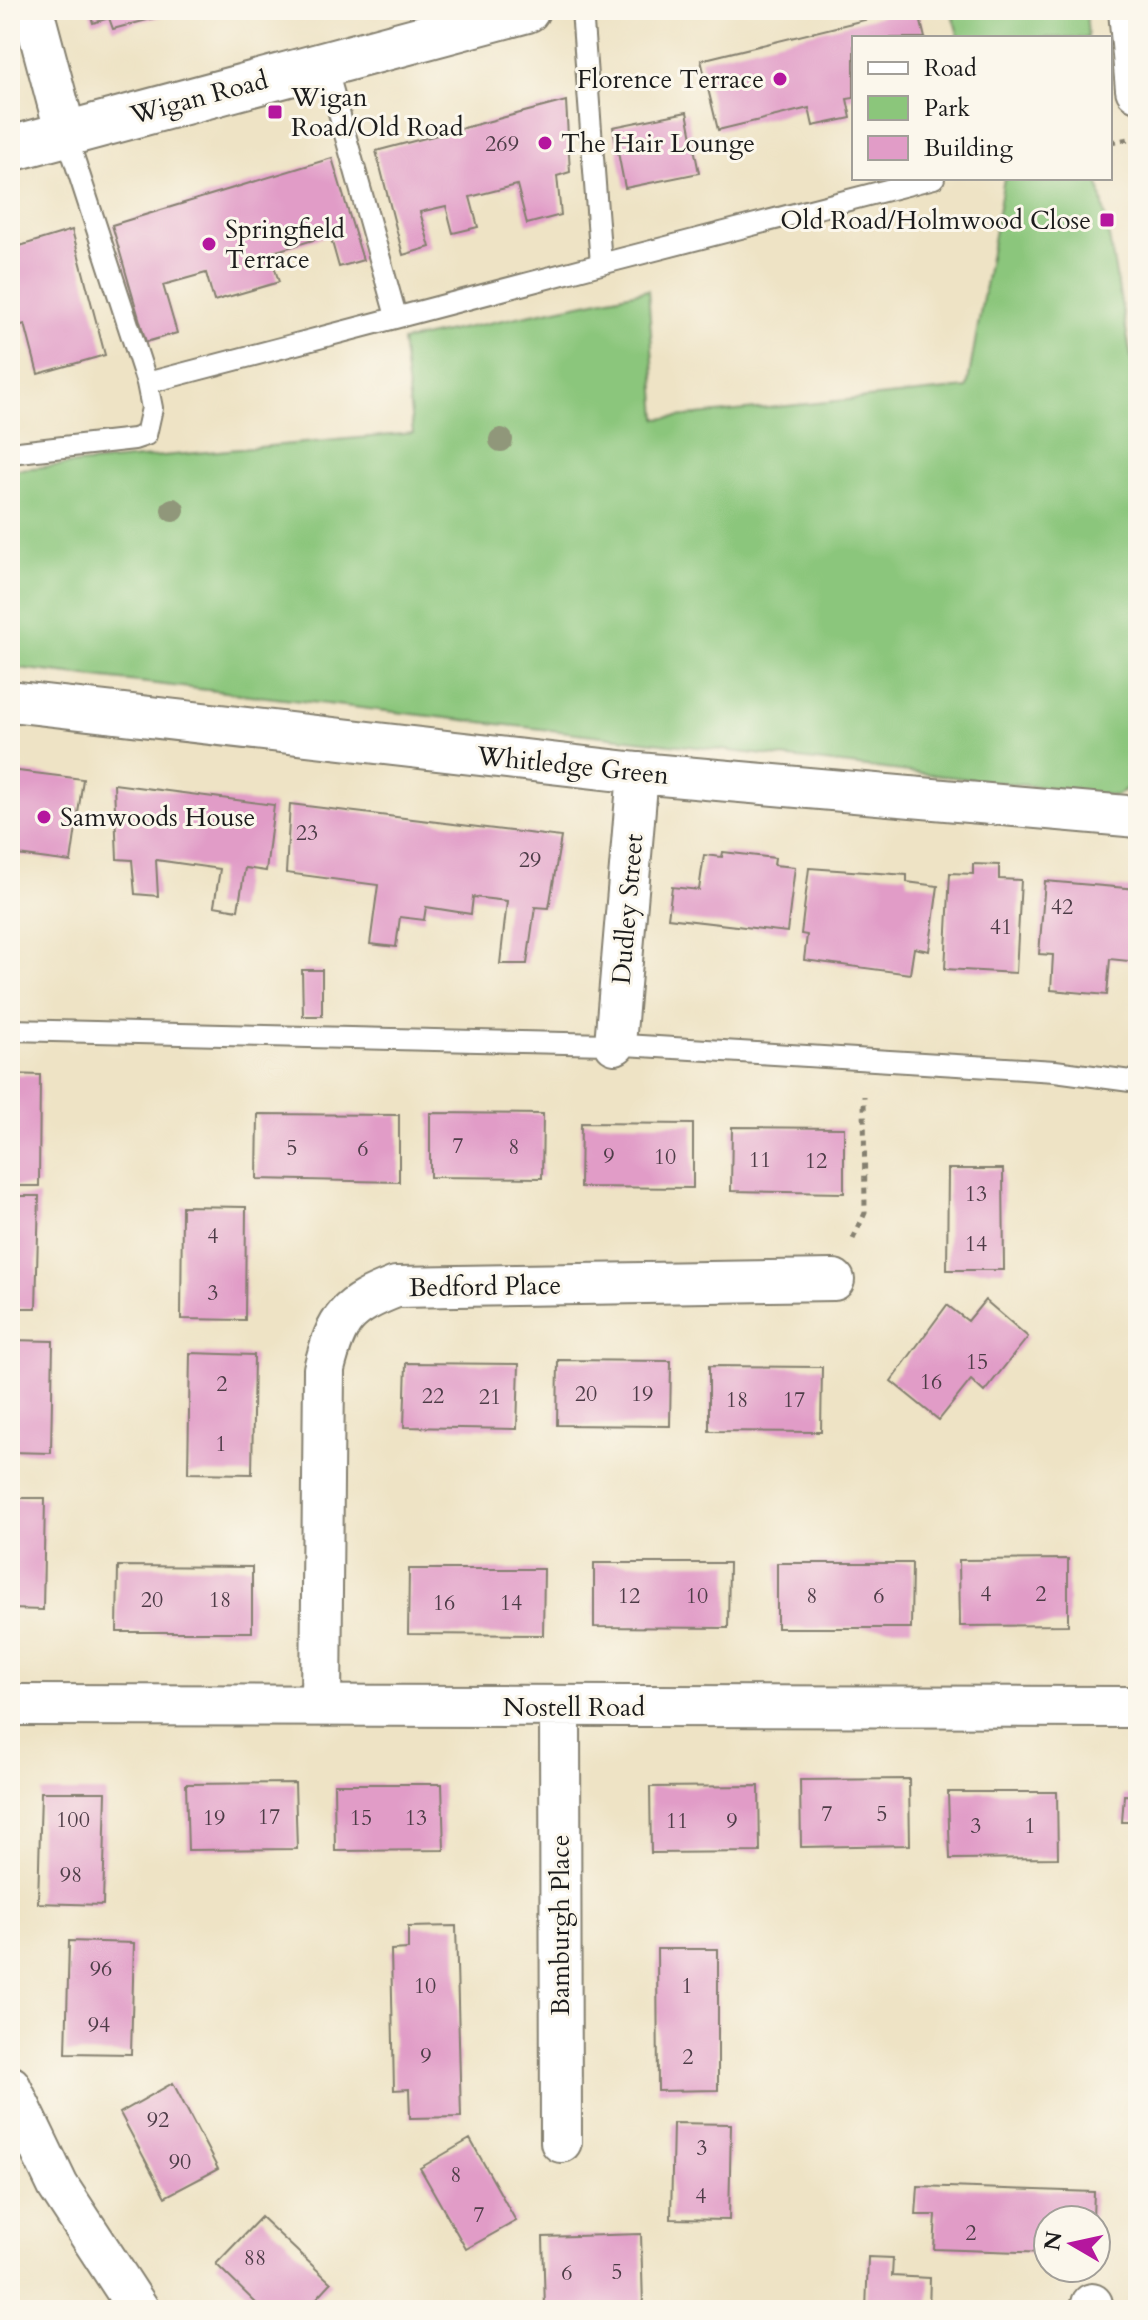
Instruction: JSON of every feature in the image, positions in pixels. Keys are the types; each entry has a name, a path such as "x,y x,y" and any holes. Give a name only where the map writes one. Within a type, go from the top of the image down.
{"main road":[{"name":"Wigan Road","path":"10,149 527,10"},
{"path":"1131,10 1138,89"}],"street":[{"path":"33,10 66,134"},
{"name":"Whitledge Green","path":"10,701 638,773 1138,817"},
{"name":"Dudley Street","path":"615,1044 638,773"},
{"name":"Bedford Place","path":"321,1703 324,1369 333,1334 358,1302 396,1287 834,1280"},
{"name":"Nostell Road","path":"10,1705 321,1703 560,1708 1138,1707"},
{"name":"Bamburgh Place","path":"560,1708 561,2142"},
{"path":"10,2086 58,2186 139,2310"}],"lane":[{"path":"582,10 601,264"},
{"path":"325,63 396,316"},
{"path":"10,453 146,435 152,408 147,383 66,134"},
{"path":"147,383 926,180"},
{"path":"10,1030 615,1044 1055,1071 1138,1082"}],"path":[{"path":"834,1280 865,1213 864,1060"}],"green space":[{"path":"951,10 1086,10 1088,36 958,36"},
{"path":"1004,180 1098,180 1138,394 1138,780 1116,796 10,667 10,470 413,433 402,341 648,290 657,419 967,388"}],"building":[{"path":"89,10 181,11 113,29 109,18 93,23"},
{"name":"Florence Terrace","path":"905,10 918,10 924,36 852,36 852,98 847,99 851,118 813,126 809,108 718,130 701,60"},
{"path":"566,101 570,172 557,176 561,215 527,224 517,185 470,197 478,227 453,233 446,206 420,212 430,247 403,255 376,151"},
{"path":"687,112 699,173 625,188 613,127"},
{"name":"Springfield Terrace","path":"332,158 363,260 339,267 330,235 270,253 279,282 214,301 206,273 163,285 177,333 146,342 112,225"},
{"path":"72,230 105,355 38,374 25,324 10,328 10,249"},
{"name":"Samwoods House","path":"10,770 83,779 71,862 10,854"},
{"path":"114,784 274,805 266,871 245,868 238,910 214,906 220,869 156,860 158,896 135,894 132,860 117,859"},
{"path":"290,804 561,837 549,908 535,907 527,964 500,964 507,901 473,897 471,914 426,907 424,920 400,917 396,947 370,944 378,885 286,873"},
{"path":"723,852 775,858 774,865 795,867 787,932 668,918 672,887 699,890 704,855 722,857"},
{"path":"973,864 999,865 999,879 1021,880 1016,973 945,969 950,873 973,874"},
{"path":"809,868 907,875 907,882 938,886 929,951 914,948 910,974 804,960 807,935 801,934"},
{"path":"1045,881 1138,889 1138,962 1110,959 1107,995 1051,990 1053,955 1039,954"},
{"path":"302,970 322,970 322,1016 303,1016"},
{"path":"10,1074 40,1075 39,1186 10,1186"},
{"path":"430,1113 543,1114 542,1178 430,1177"},
{"path":"258,1114 399,1115 399,1182 257,1179"},
{"path":"581,1123 693,1124 693,1188 580,1187"},
{"path":"732,1127 844,1128 844,1193 731,1191"},
{"path":"948,1169 1003,1169 1004,1270 947,1270"},
{"path":"10,1196 39,1196 36,1308 10,1308"},
{"path":"182,1206 246,1207 245,1320 181,1319"},
{"path":"985,1300 1028,1337 984,1392 971,1380 939,1420 891,1381 947,1305 968,1321"},
{"path":"10,1340 53,1341 51,1453 10,1452"},
{"path":"190,1353 254,1355 252,1474 188,1473"},
{"path":"558,1360 671,1361 670,1426 557,1425"},
{"path":"406,1363 519,1364 517,1429 404,1427"},
{"path":"709,1366 822,1367 821,1432 709,1431"},
{"path":"10,1498 45,1498 43,1610 10,1609"},
{"path":"1068,1559 1068,1625 960,1626 959,1560"},
{"path":"594,1563 729,1563 728,1628 594,1627"},
{"path":"777,1563 912,1563 911,1628 777,1628"},
{"path":"118,1566 252,1567 252,1632 117,1632"},
{"path":"409,1569 544,1569 543,1635 408,1634"},
{"path":"909,1779 910,1845 801,1847 800,1780"},
{"path":"295,1783 297,1849 188,1850 186,1784"},
{"path":"334,1784 442,1784 444,1850 335,1851"},
{"path":"759,1786 760,1852 651,1853 650,1787"},
{"path":"41,1792 106,1792 103,1905 38,1903"},
{"path":"948,1792 1057,1792 1058,1858 950,1859"},
{"path":"1124,1795 1138,1796 1138,1822 1122,1822"},
{"path":"456,1926 461,2117 410,2118 409,2089 394,2090 391,1950 408,1949 408,1927"},
{"path":"69,1941 134,1943 131,2054 66,2053"},
{"path":"657,1949 718,1949 718,2090 658,2091"},
{"path":"173,2083 218,2169 165,2197 120,2113"},
{"path":"673,2123 731,2124 729,2220 671,2219"},
{"path":"470,2139 516,2221 466,2249 420,2168"},
{"path":"918,2186 1094,2192 1094,2204 1032,2204 1032,2252 934,2249 936,2215 916,2215"},
{"path":"261,2217 331,2283 306,2310 263,2310 216,2264"},
{"path":"641,2234 643,2306 545,2309 543,2237"},
{"path":"868,2257 893,2258 892,2276 930,2278 929,2310 866,2310"}],"place":[{"name":"Florence Terrace","path":"780,79"},
{"name":"Wigan Road/Old Road","path":"275,112"},
{"name":"The Hair Lounge","path":"545,143"},
{"name":"Old Road/Holmwood Close","path":"1107,220"},
{"name":"Springfield Terrace","path":"209,244"},
{"name":"Samwoods House","path":"44,817"}]}
